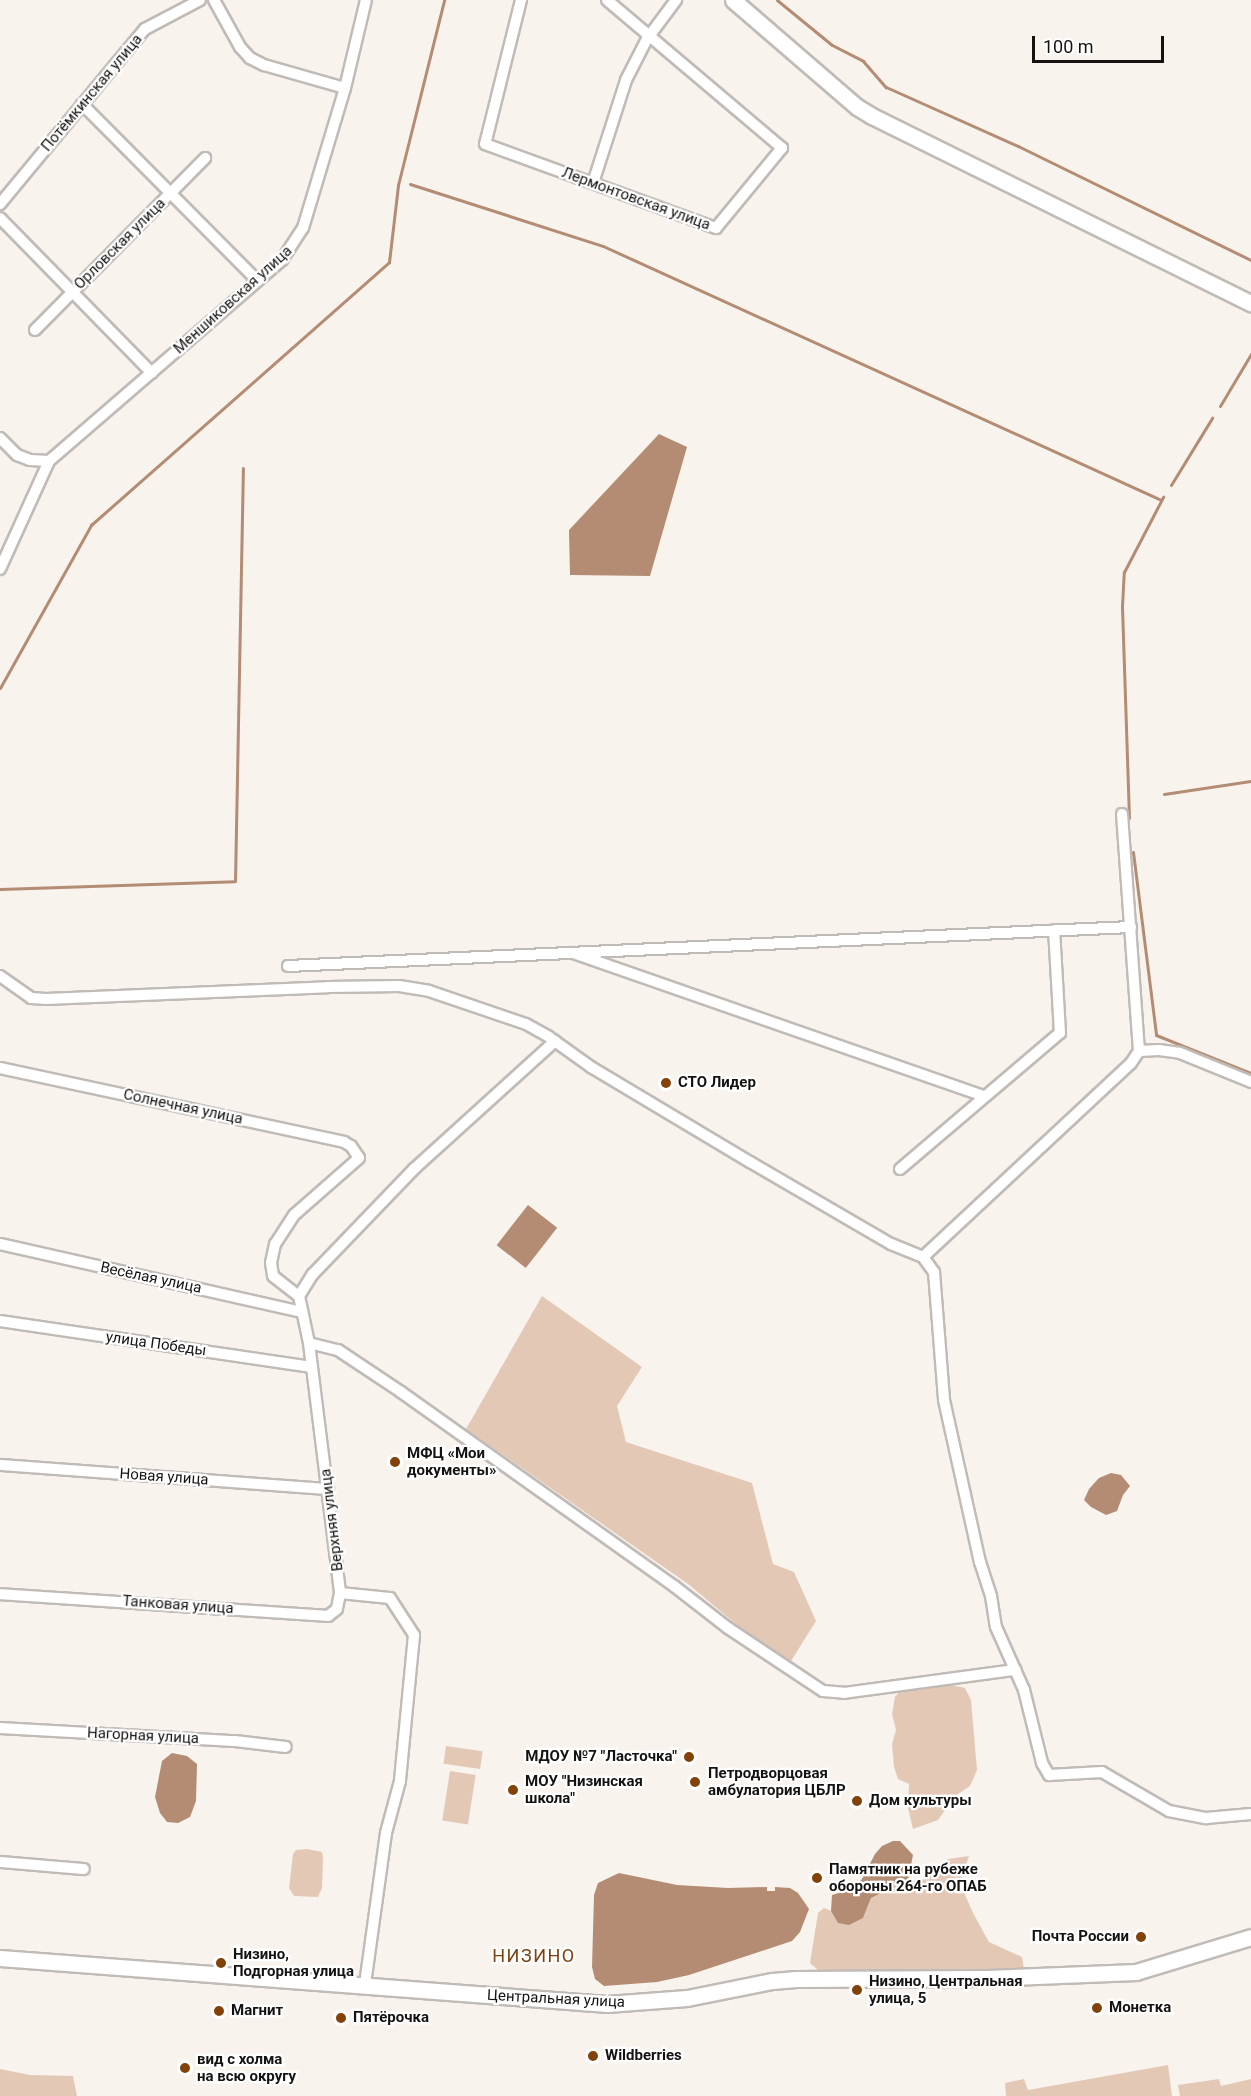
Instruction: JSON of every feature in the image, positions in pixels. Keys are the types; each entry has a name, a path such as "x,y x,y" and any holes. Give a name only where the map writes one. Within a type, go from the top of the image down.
{"street":[{"name":"Потёмкинская улица","path":"0,204 145,29 200,0"},
{"path":"214,0 240,47 250,58 264,65 345,88"},
{"name":"Меншиковская улица","path":"49,461 282,260 303,228 345,88 366,0"},
{"name":"Лермонтовская улица","path":"521,0 485,144 716,228 782,148 607,0"},
{"path":"593,183 626,80 649,35 676,0"},
{"path":"733,0 857,107 872,116 1251,303"},
{"path":"82,104 257,280"},
{"name":"Орловская улица","path":"35,330 205,158"},
{"path":"0,218 152,373"},
{"path":"0,438 17,455 30,460 49,461 0,569"},
{"path":"923,1257 1131,1063 1139,1051 1122,814"},
{"path":"288,966 1131,927"},
{"path":"900,1168 1060,1033 1054,930"},
{"path":"568,952 983,1096"},
{"path":"0,976 31,998 46,999 399,986 429,991 526,1024 555,1041 591,1067 760,1168 891,1244 923,1257 934,1272 944,1400 996,1627 1024,1690 1042,1763 1048,1774 1102,1772 1169,1811 1206,1818 1251,1814"},
{"path":"299,1296 313,1274 415,1168 555,1041"},
{"path":"1139,1051 1159,1050 1180,1053 1251,1082"},
{"name":"Солнечная улица","path":"0,1068 344,1142 351,1146 359,1158 294,1215 275,1244 271,1263 273,1276 299,1296"},
{"name":"Весёлая улица","path":"0,1244 302,1312"},
{"name":"Верхняя улица","path":"299,1296 309,1342 340,1593 390,1598 414,1635 400,1781 386,1833 365,1985"},
{"name":"улица Победы","path":"0,1321 312,1367"},
{"path":"309,1342 338,1350 401,1392 538,1488 728,1628 823,1691 844,1693 1015,1670"},
{"name":"Новая улица","path":"0,1465 328,1489"},
{"name":"Танковая улица","path":"0,1594 328,1616 337,1609 340,1593"},
{"name":"Нагорная улица","path":"0,1728 236,1741 286,1747"},
{"path":"0,1862 84,1869"},
{"name":"Центральная улица","path":"0,1958 579,2002 644,2002 687,1998 772,1981 796,1979 988,1977 1136,1972 1251,1937"}],"shaded area":[{"path":"659,434 687,447 650,576 570,575 569,530"},
{"path":"528,1205 557,1228 526,1268 497,1245"},
{"path":"542,1296 642,1367 617,1406 626,1442 752,1483 773,1564 794,1572 816,1621 791,1661 755,1640 688,1584 466,1429"},
{"path":"1111,1473 1121,1475 1130,1486 1123,1495 1117,1511 1106,1515 1091,1507 1084,1500 1089,1489 1099,1478"},
{"path":"951,1685 965,1688 971,1700 977,1770 970,1786 955,1796 938,1820 913,1829 908,1808 909,1784 898,1779 894,1767 892,1744 896,1730 892,1714 895,1697 900,1691"},
{"path":"446,1746 483,1751 480,1769 443,1764"},
{"path":"172,1753 187,1756 197,1764 196,1801 190,1817 178,1823 167,1822 160,1813 155,1797 162,1761"},
{"path":"450,1771 476,1775 468,1824 442,1820"},
{"path":"893,1841 900,1841 913,1855 908,1880 871,1898 863,1918 849,1925 838,1923 831,1911 832,1895 852,1889 862,1879 875,1854 882,1846"},
{"path":"307,1849 322,1852 322,1888 318,1897 294,1896 289,1888 293,1854 296,1850"},
{"path":"969,1856 960,1883 973,1913 989,1942 1022,1957 1024,1969 1017,1972 960,1973 818,1970 810,1963 818,1913 824,1908 831,1911 838,1923 863,1918 871,1898 908,1880 918,1881 935,1871 948,1859"},
{"path":"619,1873 677,1885 728,1888 767,1887 767,1891 775,1891 775,1887 790,1888 798,1893 809,1909 800,1932 792,1941 689,1975 657,1982 604,1986 595,1979 592,1967 594,1895 598,1883"},
{"path":"1168,2065 1172,2096 1006,2096 1005,2083 1024,2079 1028,2090"},
{"path":"0,2069 30,2075 73,2076 77,2096 0,2096"},
{"path":"1219,2079 1221,2086 1251,2079 1251,2096 1180,2096 1178,2085"}],"waterway":[{"path":"0,688 91,525 389,262 398,185 444,0"},
{"path":"777,0 832,45 863,61 886,87 1018,146 1251,260"},
{"path":"410,184 603,246 1161,500"},
{"path":"1220,406 1251,354"},
{"path":"1171,485 1212,418"},
{"path":"0,889 235,881 243,468"},
{"path":"1129,818 1122,606 1124,572 1163,497"},
{"path":"1164,794 1251,781"},
{"path":"1133,852 1156,1035 1251,1073"}],"place":[{"name":"СТО Лидер","path":"666,1083"},
{"name":"МФЦ «Мои документы»","path":"395,1462"},
{"name":"МДОУ №7 \"Ласточка\"","path":"689,1757"},
{"name":"Петродворцовая амбулатория ЦБЛР","path":"695,1782"},
{"name":"МОУ \"Низинская школа\"","path":"513,1790"},
{"name":"Дом культуры","path":"857,1801"},
{"name":"Памятник на рубеже обороны 264-го ОПАБ","path":"817,1878"},
{"name":"Почта России","path":"1141,1937"},
{"name":"Низино, Подгорная улица","path":"221,1963"},
{"name":"Низино, Центральная улица, 5","path":"857,1990"},
{"name":"Монетка","path":"1097,2008"},
{"name":"Магнит","path":"219,2011"},
{"name":"Пятёрочка","path":"341,2018"},
{"name":"Wildberries","path":"593,2056"},
{"name":"вид с холма на всю округу","path":"185,2068"}],"district":[{"name":"НИЗИНО","path":"534,1956"}]}
